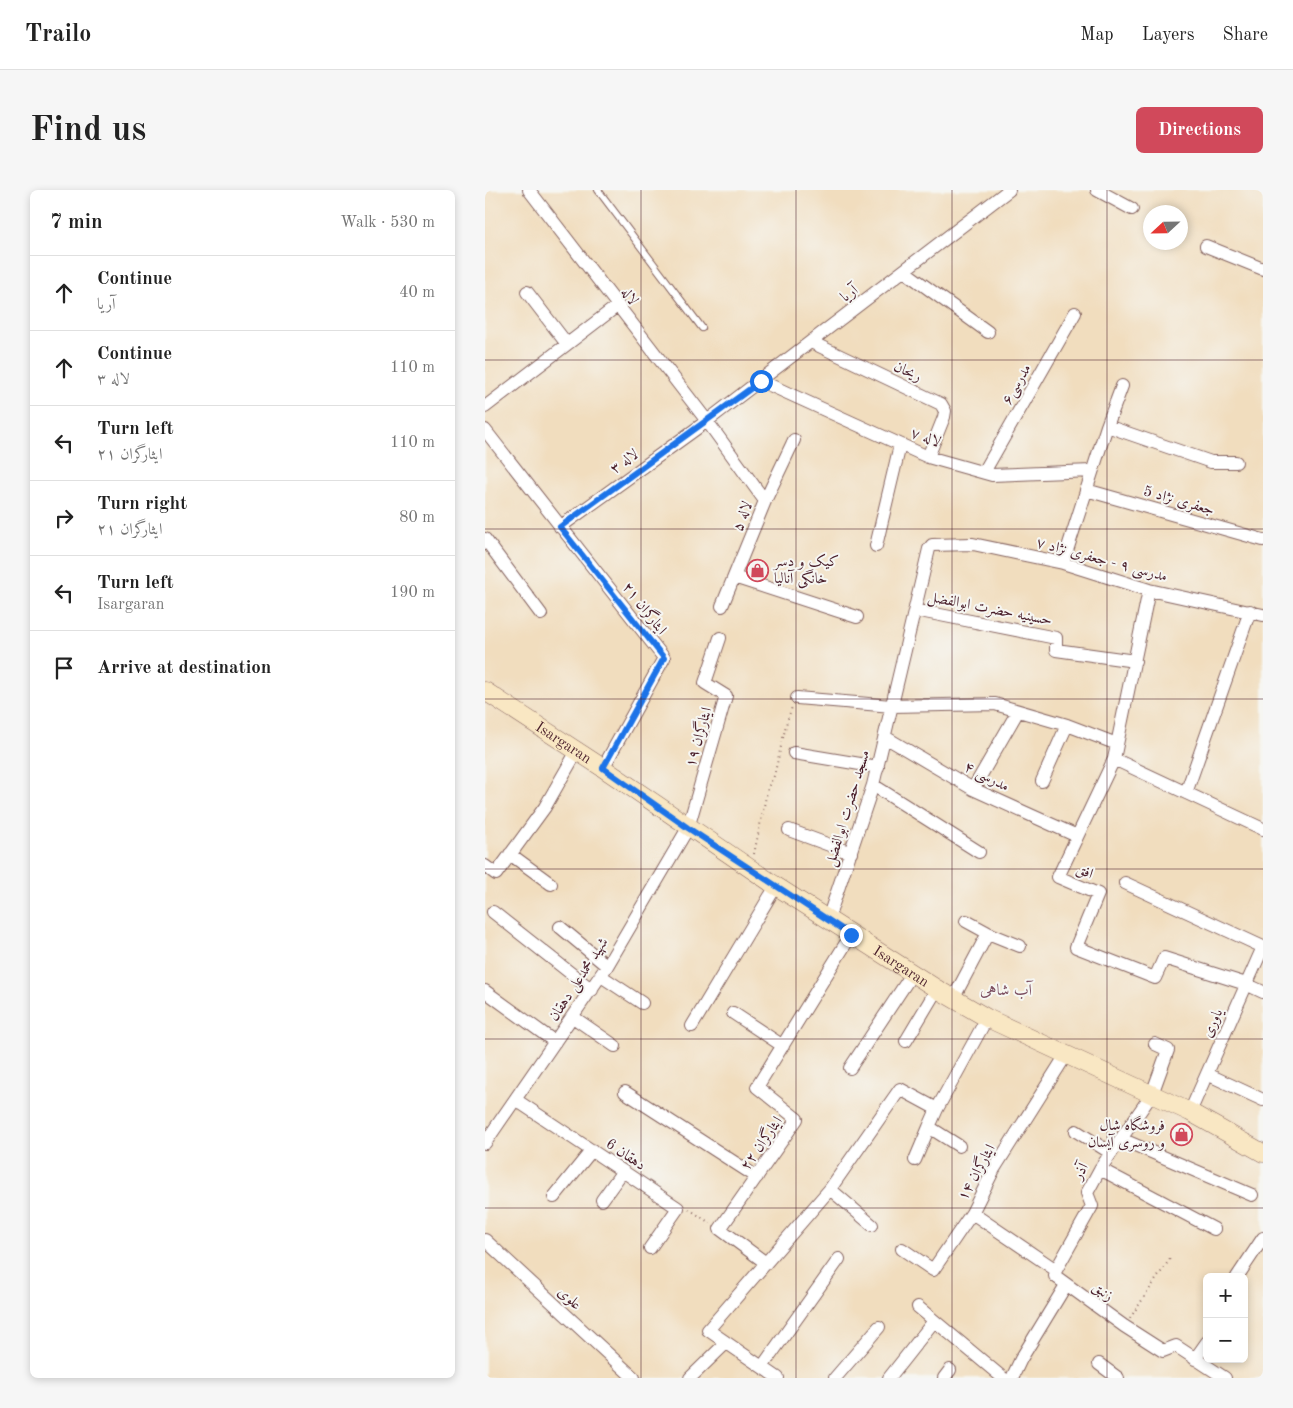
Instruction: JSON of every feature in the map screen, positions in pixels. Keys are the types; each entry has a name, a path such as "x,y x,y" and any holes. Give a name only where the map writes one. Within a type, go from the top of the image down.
{"main road":[{"name":"Isargaran","path":"485,692 603,768 750,869 937,989 987,1018 1190,1112 1263,1153"}],"street":[{"name":"لاله","path":"529,190 707,421"},
{"name":"آریا","path":"707,421 1009,190"},
{"path":"1097,190 1132,209"},
{"path":"1206,246 1263,268"},
{"path":"904,271 988,332"},
{"path":"527,292 567,344"},
{"path":"485,408 617,306"},
{"name":"مدرسی۶","path":"984,472 1075,313"},
{"name":"ریحان","path":"811,342 941,404 945,411 944,417 928,456"},
{"name":"لاله ۷","path":"761,381 900,445 928,456 984,472 992,474 1092,471"},
{"path":"1063,563 1107,426 1122,386"},
{"name":"لاله ۵","path":"707,421 765,501 722,606"},
{"name":"لاله ۳","path":"560,527 707,421"},
{"path":"1107,426 1211,462 1236,462"},
{"path":"485,430 560,527"},
{"path":"765,501 794,440"},
{"path":"876,546 900,445"},
{"name":"جعفری نژاد 5","path":"1086,490 1263,540"},
{"name":"ایثارگران ۲۱","path":"560,527 664,658 603,768"},
{"path":"485,539 541,614"},
{"name":"مدرسی ۹ - جعفری نژاد ۷","path":"932,545 973,544 1063,563 1149,590 1263,615"},
{"name":"مسجد حضرت ابوالفضل","path":"828,919 873,785 929,549 932,545"},
{"path":"734,577 857,617"},
{"name":"افق","path":"1149,590 1114,759 1058,877 1097,894 1076,947 1155,978 1164,958 1246,984"},
{"name":"حسینیه حضرت ابوالفضل","path":"915,610 1056,638 1056,650 1135,661"},
{"path":"1186,793 1250,611"},
{"name":"ایثارگران ۱‍۹","path":"688,828 726,696 705,683 720,638"},
{"path":"797,698 892,706 995,704 1067,725 1117,744"},
{"path":"973,789 1018,711"},
{"path":"1042,781 1067,725"},
{"name":"مدرسی ۴","path":"885,737 973,789 1077,836"},
{"path":"485,866 496,874 545,807 577,751"},
{"path":"794,753 878,767"},
{"path":"1114,759 1186,793 1262,825"},
{"path":"873,785 979,852"},
{"name":"شهید محمدعلی دهقان","path":"485,1143 592,990 688,828"},
{"path":"789,830 851,853"},
{"path":"510,854 551,884"},
{"path":"1125,882 1263,947"},
{"path":"692,1026 776,886"},
{"path":"493,912 592,990"},
{"path":"965,921 1019,946"},
{"path":"560,927 604,971 642,1003"},
{"path":"953,998 988,933"},
{"name":"ایثارگران ۲۲","path":"721,1230 797,1118 757,1087 851,935"},
{"name":"یاوری","path":"1190,1112 1263,947"},
{"path":"850,1068 912,974"},
{"path":"1246,984 1263,992"},
{"path":"906,1041 937,989"},
{"path":"485,991 555,1042"},
{"path":"733,1014 783,1046"},
{"path":"573,1017 615,1046"},
{"path":"915,1160 937,1109 987,1018"},
{"name":"آذر","path":"1056,1270 1092,1206 1087,1193 1100,1169 1152,1094 1168,1050 1155,1044"},
{"name":"ایثارگران ۱۴","path":"902,1249 933,1270 972,1213 994,1169 1066,1056"},
{"path":"1207,1074 1263,1100"},
{"path":"778,1378 708,1330 830,1189 900,1089 937,1109"},
{"path":"625,1092 757,1177"},
{"name":"دهقان 6","path":"516,1100 678,1208"},
{"path":"929,1127 959,1146"},
{"path":"1076,1131 1111,1153"},
{"path":"1121,1140 1252,1195"},
{"path":"553,1197 591,1150"},
{"path":"1100,1169 1213,1229"},
{"path":"602,1200 623,1171"},
{"path":"830,1189 872,1225"},
{"path":"650,1248 678,1208"},
{"name":"زنبق","path":"972,1213 1056,1270 1055,1276 1124,1326 1163,1351 1176,1346 1225,1378"},
{"path":"721,1230 766,1264"},
{"path":"1240,1273 1263,1238"},
{"name":"علوی","path":"485,1240 634,1378"},
{"path":"762,1367 839,1259"},
{"path":"1012,1378 1021,1359 1066,1285"},
{"path":"918,1307 1003,1378"},
{"path":"889,1378 934,1321"},
{"path":"835,1378 879,1327"},
{"path":"690,1378 726,1343"},
{"path":"1195,1359 1203,1348"},
{"path":"1099,1364 1118,1378"}],"lane":[{"path":"598,190 702,328"}],"path":[{"path":"750,869 768,787 774,776 787,720 797,698"},
{"path":"678,1208 689,1208 721,1230"},
{"path":"1124,1326 1172,1256"}],"place":[{"name":"کیک و دسر خانگی آنالیا","path":"758,570"},
{"name":"فروشگاه شال و روسری آیسان","path":"1181,1134"}],"district":[{"name":"آب شاهی","path":"1006,989"}],"route":[{"path":"761,381 560,527 664,658 603,768 688,828 851,935"}]}
